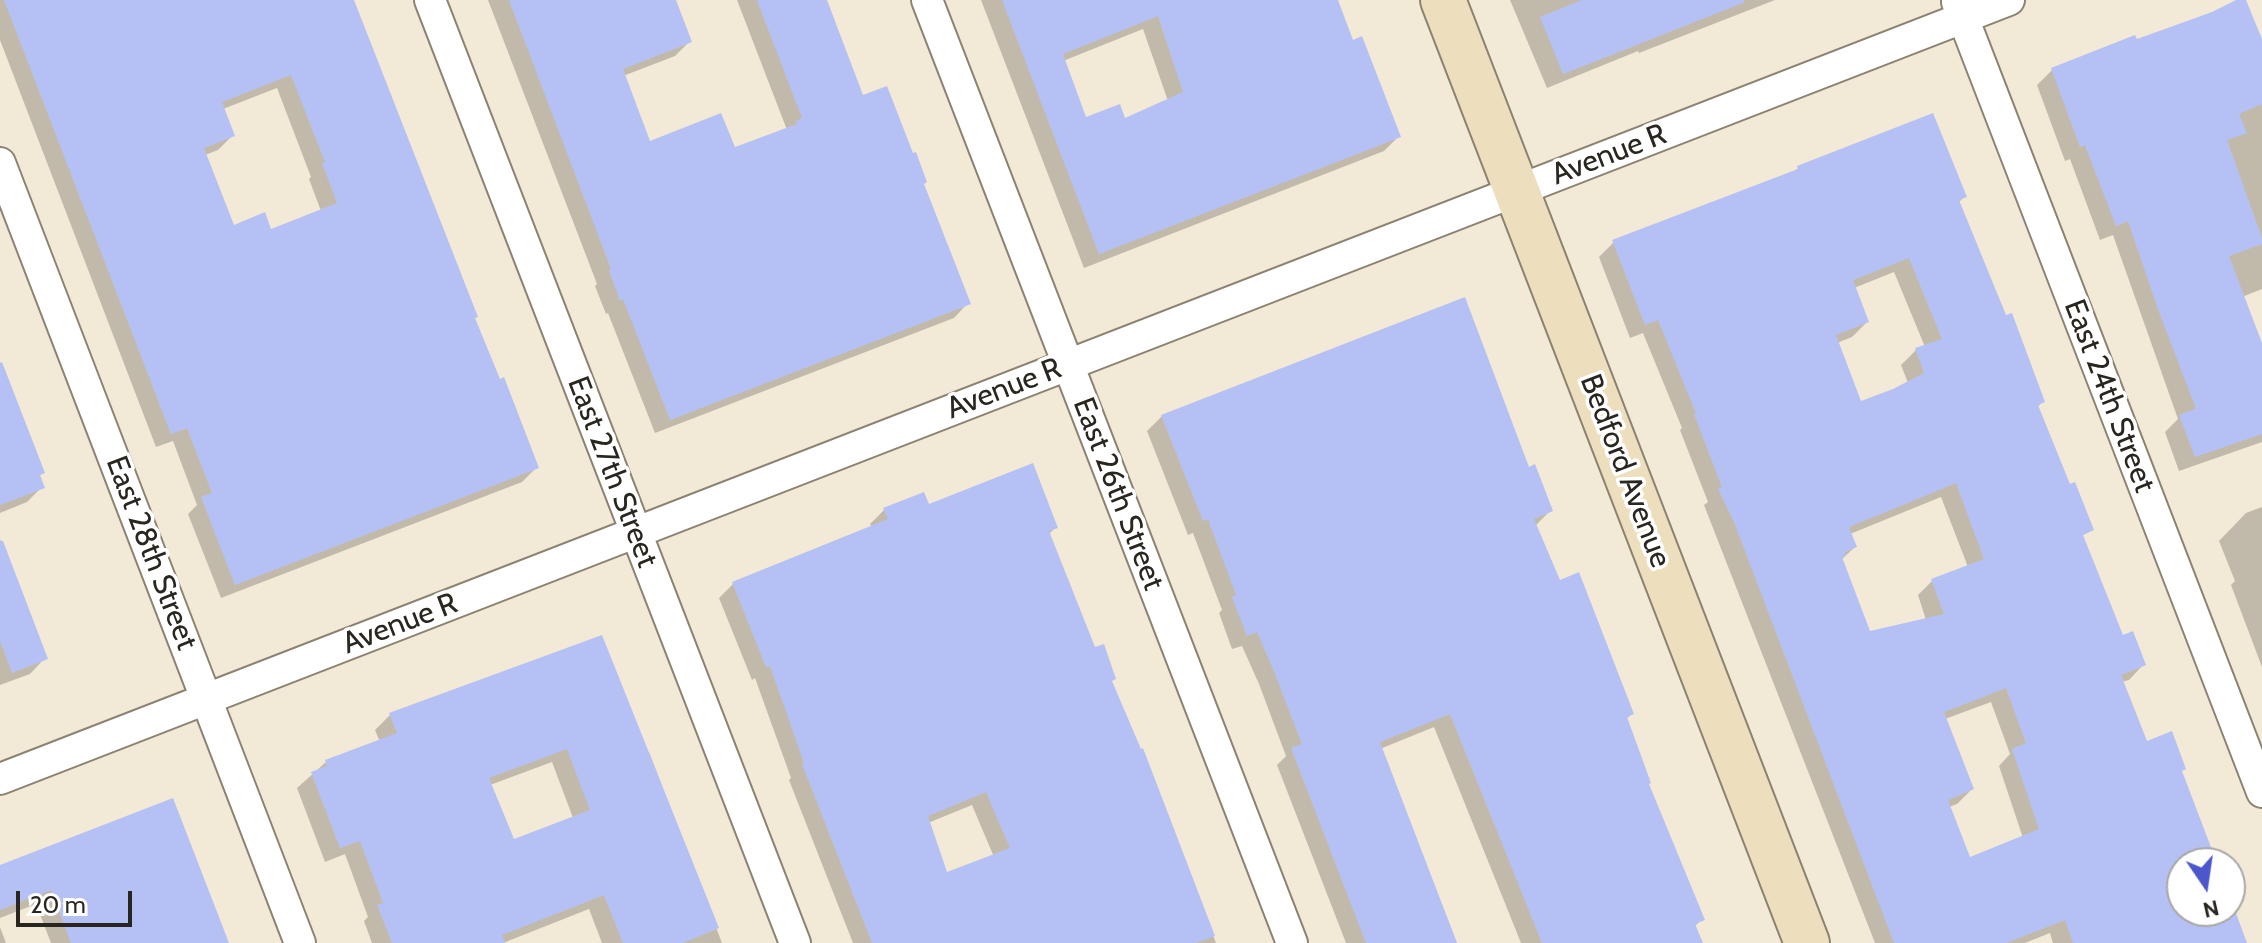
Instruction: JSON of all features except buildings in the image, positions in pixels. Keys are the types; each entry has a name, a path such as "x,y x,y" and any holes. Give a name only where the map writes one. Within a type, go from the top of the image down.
{"main road":[{"name":"Bedford Avenue","path":"1443,0 1807,943"}],"street":[{"name":"East 27th Street","path":"430,0 795,943"},
{"name":"East 26th Street","path":"927,0 1292,943"},
{"name":"Avenue R","path":"0,779 1517,190 1959,9 2009,0"},
{"name":"East 24th Street","path":"1959,9 2262,792"},
{"name":"East 28th Street","path":"0,163 300,943"}]}
